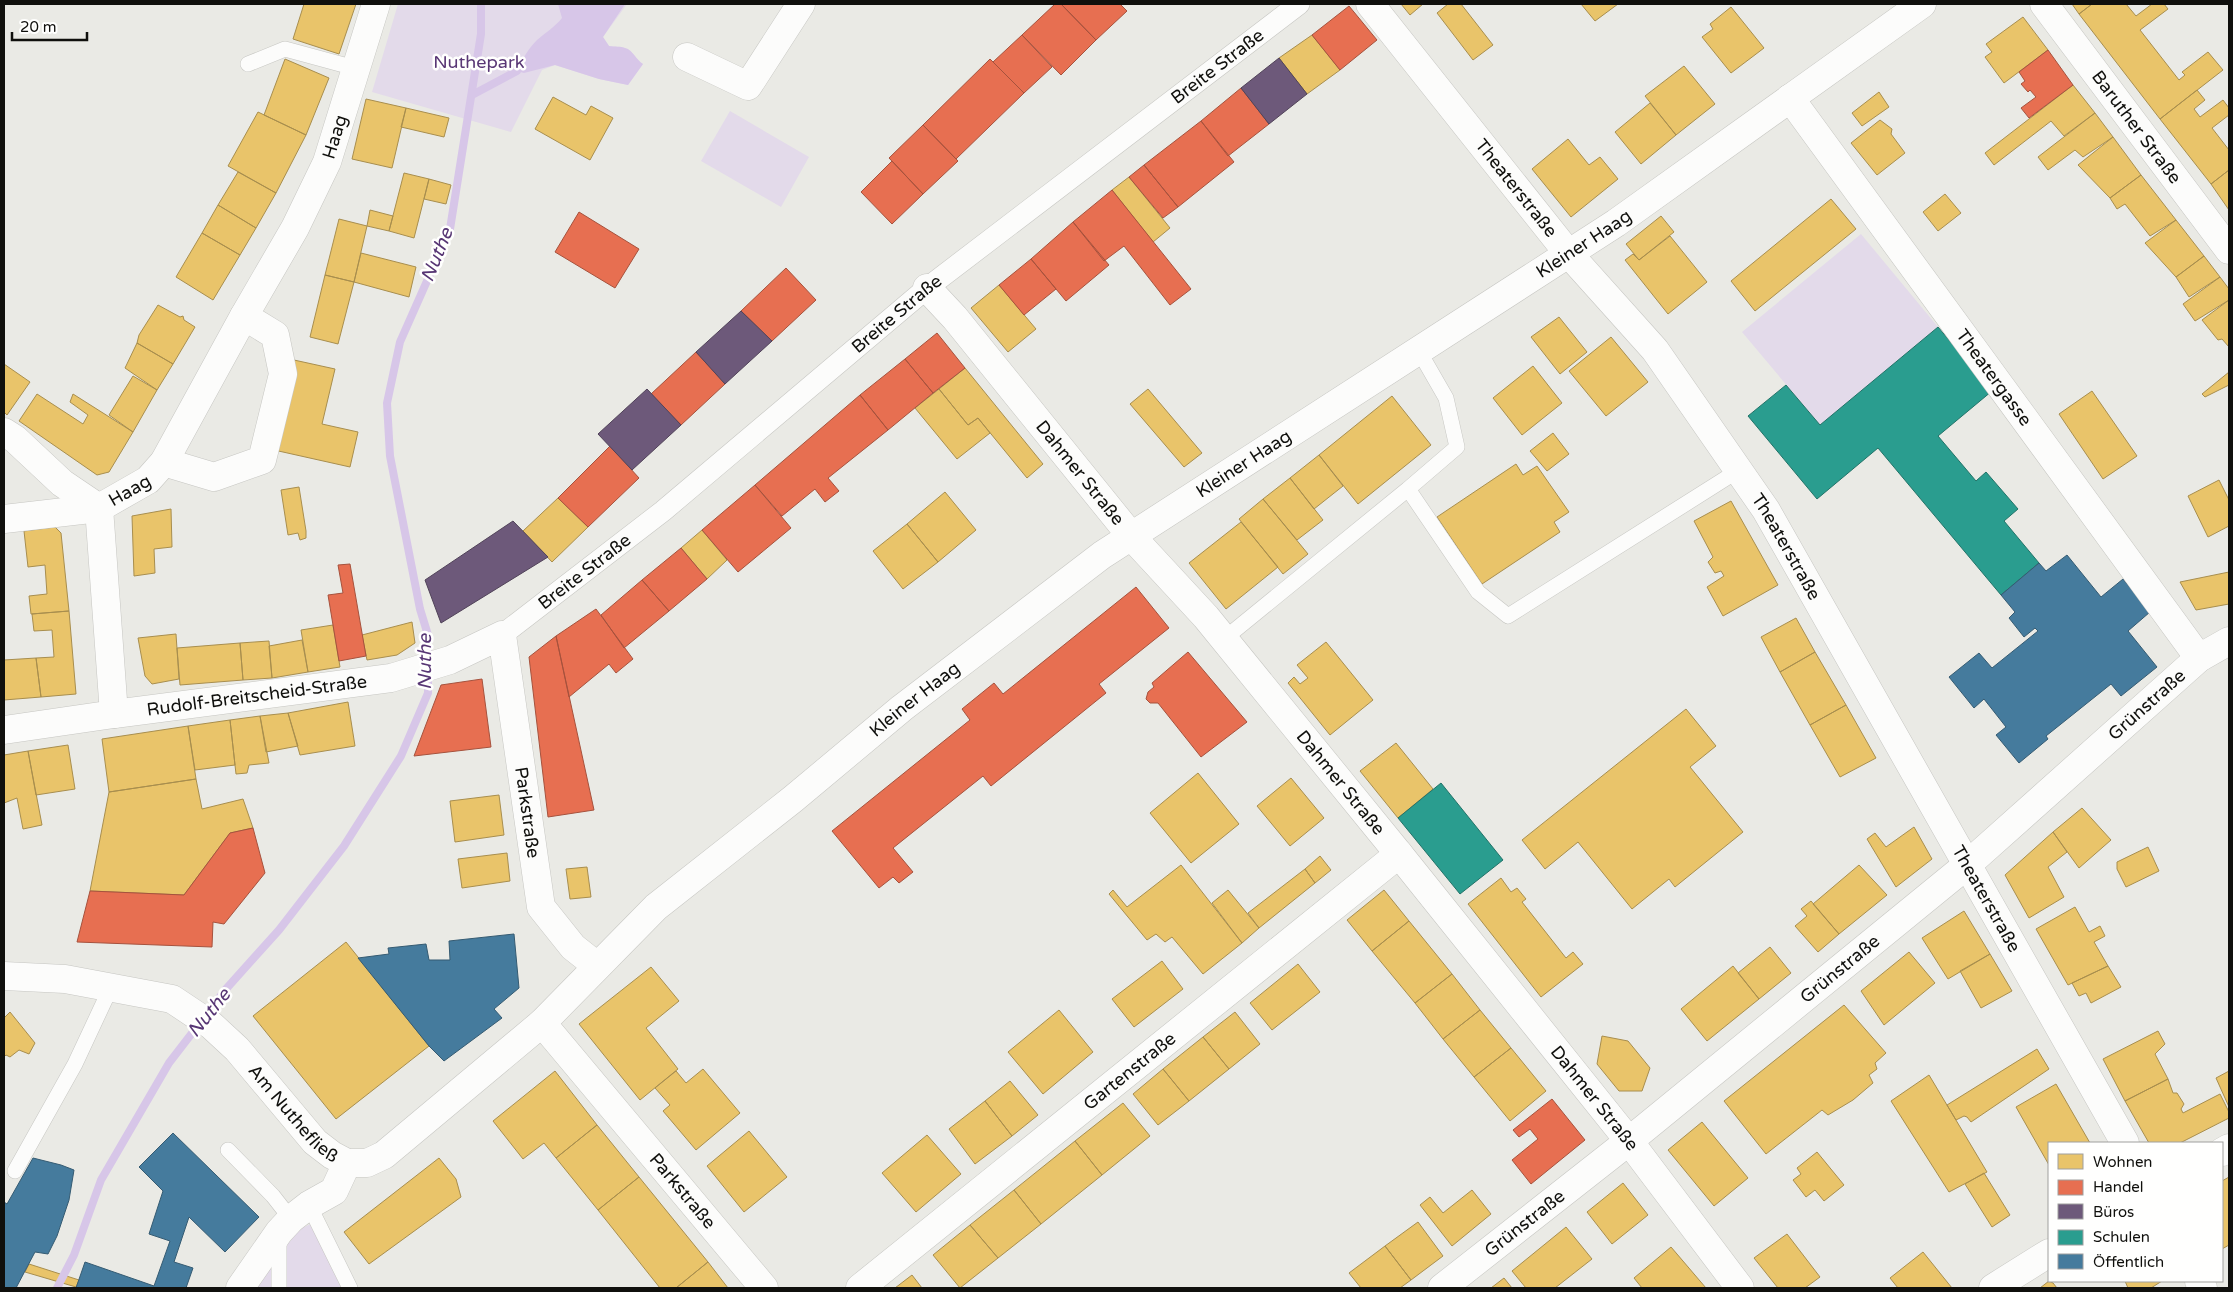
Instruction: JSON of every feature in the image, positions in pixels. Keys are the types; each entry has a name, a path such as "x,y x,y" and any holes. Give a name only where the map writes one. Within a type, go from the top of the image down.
{"street":[{"name":"Haag","path":"114,714 99,508 148,480 164,462 244,316 295,228 327,162 376,4"},
{"path":"687,57 748,86 801,4"},
{"name":"Breite Straße","path":"502,635 663,510 927,288 1299,4"},
{"name":"Theaterstraße","path":"1370,4 1568,253 1655,350 1766,510 2124,1142"},
{"name":"Kleiner Haag","path":"597,966 656,907 793,799 902,708 1102,555 1616,223 1922,4"},
{"name":"Baruther Straße","path":"2044,4 2229,250"},
{"name":"Theatergasse","path":"1790,98 2199,658"},
{"name":"Dahmer Straße","path":"927,288 955,318 1132,537 1224,639 1399,854 1629,1141 1740,1288"},
{"path":"164,462 214,477 262,460 283,374 276,335 244,316"},
{"path":"4,432 62,483 99,508"},
{"path":"4,519 99,508"},
{"name":"Rudolf-Breitscheid-Straße","path":"4,730 391,678 450,660 502,635"},
{"name":"Parkstraße","path":"502,635 542,907 573,947 597,966"},
{"name":"Grünstraße","path":"1442,1288 1629,1141 1966,865 2199,658 2229,641"},
{"name":"Gartenstraße","path":"860,1288 1399,854"},
{"name":"Am Nuthefließ","path":"4,976 64,979 172,999 210,1025 237,1049 315,1142 332,1155 347,1163 367,1164 384,1155 542,1023 597,966"},
{"name":"Parkstraße","path":"542,1023 764,1288"},
{"path":"240,1288 293,1218 334,1191 347,1163"},
{"path":"1993,1288 2048,1254"}],"lane":[{"path":"248,64 285,50 355,68"},
{"path":"1224,639 1457,447 1446,398 1418,351"},
{"path":"1408,489 1478,592 1508,616 1739,470"},
{"path":"14,1171 75,1064 111,987"},
{"path":"228,1150 293,1218 350,1288"},
{"path":"278,1288 293,1218"}],"green space":[{"name":"Nuthepark","path":"398,4 627,4 603,37 609,46 628,49 643,64 628,85 599,79 555,65 542,70 511,132 372,92"},
{"path":"730,111 809,157 781,207 701,161"},
{"path":"1861,234 1938,327 1820,425 1742,332"},
{"path":"311,1224 341,1288 253,1288 297,1230"}],"shaded area":[{"path":"558,4 625,4 603,37 609,46 628,49 643,64 628,85 599,79 555,65 524,73 517,71 534,43 562,18"}],"building: Wohnen":[{"path":"304,4 356,4 339,54 293,39"},
{"path":"1401,4 1423,4 1410,15"},
{"path":"1448,4 1461,4 1493,45 1473,60 1437,13"},
{"path":"1581,4 1618,4 1595,21"},
{"path":"2072,4 2092,4 2079,14"},
{"path":"2092,4 2126,4 2136,16 2152,4 2164,4 2168,9 2140,30 2179,80 2185,75 2182,72 2208,52 2223,70 2160,119 2079,14"},
{"path":"1731,7 1764,48 1731,73 1702,37 1713,29 1710,24"},
{"path":"2023,17 2048,50 2004,83 1985,57 1992,52 1986,44"},
{"path":"1312,35 1340,70 1307,94 1279,58"},
{"path":"285,59 329,78 306,135 264,115"},
{"path":"1684,66 1715,104 1676,135 1645,96"},
{"path":"2073,85 2095,113 2064,136 2051,121 1994,165 1985,153"},
{"path":"2197,90 2205,100 2194,109 2200,117 2223,100 2229,108 2229,115 2212,128 2229,150 2229,170 2211,184 2160,119"},
{"path":"1879,92 1889,107 1862,126 1852,113"},
{"path":"553,97 586,115 591,106 613,118 590,160 535,129"},
{"path":"366,99 406,108 392,168 352,159"},
{"path":"1650,103 1676,135 1641,164 1615,132"},
{"path":"406,108 449,118 444,137 401,127"},
{"path":"258,112 306,135 276,193 228,166"},
{"path":"2095,113 2113,137 2083,157 2075,150 2048,170 2038,157"},
{"path":"1880,120 1892,129 1891,134 1905,153 1877,175 1851,143"},
{"path":"2113,137 2141,175 2110,198 2078,165"},
{"path":"1568,139 1589,165 1600,157 1618,179 1571,217 1532,169"},
{"path":"2229,170 2229,210 2211,184"},
{"path":"238,172 276,193 256,228 218,205"},
{"path":"404,173 429,179 414,238 389,231"},
{"path":"2141,175 2176,220 2150,236 2125,204 2117,209 2110,198"},
{"path":"1129,177 1170,228 1153,242 1112,190"},
{"path":"429,179 451,185 446,204 424,199"},
{"path":"1945,194 1961,213 1938,231 1923,212"},
{"path":"1831,199 1856,229 1755,311 1731,281"},
{"path":"218,205 256,228 240,255 202,233"},
{"path":"370,210 393,216 389,231 367,226"},
{"path":"1661,216 1674,232 1639,260 1626,244"},
{"path":"339,219 367,226 354,282 325,275"},
{"path":"2176,220 2204,256 2176,277 2145,243"},
{"path":"202,233 240,255 213,300 176,277"},
{"path":"1670,236 1707,282 1668,314 1625,260 1633,254 1639,260"},
{"path":"361,253 416,267 409,297 354,282"},
{"path":"2204,256 2220,277 2189,297 2176,277"},
{"path":"325,275 354,282 338,344 310,337"},
{"path":"2220,277 2229,289 2229,300 2195,321 2183,304"},
{"path":"999,285 1036,329 1008,352 971,308"},
{"path":"2229,300 2229,347 2222,339 2218,340 2202,320"},
{"path":"158,305 180,317 183,316 184,320 195,327 173,364 137,343 139,335"},
{"path":"1559,317 1587,352 1560,374 1531,337"},
{"path":"1611,337 1648,382 1606,416 1569,371"},
{"path":"137,343 173,364 157,390 125,368"},
{"path":"294,360 335,369 322,424 358,432 350,467 274,450"},
{"path":"4,364 30,382 7,415 4,412"},
{"path":"1533,366 1562,403 1522,435 1493,398"},
{"path":"965,368 1043,464 1027,478 978,418 968,425 939,389"},
{"path":"2229,372 2229,385 2205,397 2202,394"},
{"path":"133,376 157,390 133,432 109,415"},
{"path":"939,389 968,425 978,418 990,433 957,459 915,408"},
{"path":"1148,389 1202,453 1184,467 1130,404"},
{"path":"2092,391 2137,456 2103,479 2059,414"},
{"path":"37,394 83,424 88,415 70,402 73,394 133,432 109,472 97,475 19,421"},
{"path":"1392,396 1431,445 1358,504 1319,455"},
{"path":"1553,433 1569,454 1547,471 1530,451"},
{"path":"1319,455 1343,486 1314,509 1290,478"},
{"path":"1516,464 1523,475 1537,466 1569,512 1554,522 1560,532 1482,584 1437,517"},
{"path":"1290,478 1323,520 1297,540 1263,499"},
{"path":"2219,480 2229,500 2229,526 2208,537 2188,496"},
{"path":"299,487 306,531 306,538 300,540 298,533 288,535 281,490"},
{"path":"945,492 976,530 938,562 907,524"},
{"path":"558,498 588,527 552,562 523,531"},
{"path":"1263,499 1308,554 1283,574 1239,519"},
{"path":"1731,501 1778,585 1723,616 1707,587 1724,576 1721,571 1715,573 1708,562 1713,557 1694,521"},
{"path":"171,509 172,547 154,549 155,573 134,576 132,516"},
{"path":"1241,522 1278,567 1226,609 1189,563"},
{"path":"907,524 938,562 903,589 873,551"},
{"path":"55,527 61,533 69,611 31,614 29,596 47,594 45,565 28,567 24,531"},
{"path":"702,530 727,560 707,579 681,548"},
{"path":"2229,572 2229,604 2196,610 2180,582"},
{"path":"69,611 76,694 41,697 36,658 54,657 52,630 34,631 32,614"},
{"path":"1796,618 1815,652 1780,672 1761,637"},
{"path":"412,622 415,643 397,655 367,660 362,635"},
{"path":"333,625 340,667 308,672 301,630"},
{"path":"176,634 179,679 152,684 145,676 138,638"},
{"path":"302,640 308,672 272,678 269,646"},
{"path":"269,641 272,678 243,680 240,643"},
{"path":"1326,642 1373,700 1330,735 1288,683 1294,677 1300,684 1308,678 1297,665"},
{"path":"240,643 243,680 180,685 177,648"},
{"path":"1815,652 1846,705 1810,725 1780,672"},
{"path":"36,658 41,697 4,700 4,660"},
{"path":"348,702 355,746 300,755 288,713"},
{"path":"1846,705 1876,758 1840,777 1810,725"},
{"path":"1686,709 1716,746 1690,767 1743,832 1675,887 1669,879 1632,909 1578,842 1545,869 1522,840"},
{"path":"288,713 298,746 266,752 260,716"},
{"path":"260,716 269,763 249,765 247,773 236,774 230,720"},
{"path":"230,720 235,765 195,770 188,726"},
{"path":"188,726 196,779 109,792 102,739"},
{"path":"1396,743 1433,789 1398,818 1360,771"},
{"path":"68,745 75,789 36,795 28,751"},
{"path":"28,751 42,825 23,829 17,798 4,803 4,755"},
{"path":"1198,773 1239,824 1191,863 1150,813"},
{"path":"1291,778 1324,818 1290,846 1257,806"},
{"path":"196,779 202,809 243,799 253,828 230,833 184,895 90,891 109,792"},
{"path":"499,795 504,835 455,842 450,801"},
{"path":"2082,808 2111,840 2079,868 2053,832"},
{"path":"1914,827 1932,859 1896,887 1867,839 1875,833 1886,847"},
{"path":"2053,832 2067,852 2048,867 2064,897 2029,918 2005,875"},
{"path":"2148,847 2159,871 2126,887 2117,869 2117,862"},
{"path":"507,853 510,881 462,888 458,859"},
{"path":"1320,856 1331,870 1315,883 1305,869"},
{"path":"1181,865 1242,943 1203,974 1172,937 1165,942 1156,934 1147,940 1109,894 1113,890 1127,907"},
{"path":"1859,865 1887,895 1839,934 1813,904"},
{"path":"587,867 591,897 570,899 566,869"},
{"path":"1305,869 1315,883 1259,928 1248,913"},
{"path":"1501,878 1511,892 1517,888 1526,899 1522,902 1566,958 1573,952 1583,964 1541,997 1468,904"},
{"path":"1228,890 1259,928 1242,943 1212,903"},
{"path":"1384,890 1409,921 1372,951 1347,920"},
{"path":"1811,901 1839,934 1818,952 1795,926 1807,916 1801,909"},
{"path":"2075,907 2089,932 2100,926 2105,936 2094,942 2108,966 2068,985 2036,929"},
{"path":"1964,911 1990,954 1948,979 1922,938"},
{"path":"1409,921 1452,974 1415,1003 1372,951"},
{"path":"346,942 429,1046 336,1119 253,1016"},
{"path":"1770,947 1791,973 1759,999 1738,973"},
{"path":"1909,952 1935,983 1884,1025 1861,991"},
{"path":"1990,954 2012,991 1981,1008 1960,971"},
{"path":"1162,961 1183,989 1134,1027 1112,999"},
{"path":"1298,964 1320,992 1272,1030 1250,1003"},
{"path":"1733,966 1759,999 1707,1041 1681,1009"},
{"path":"2108,966 2121,987 2091,1003 2086,993 2079,996 2072,983"},
{"path":"651,967 679,1001 646,1028 678,1069 640,1100 579,1024"},
{"path":"1452,974 1480,1010 1443,1039 1415,1003"},
{"path":"1844,1005 1886,1053 1875,1063 1877,1069 1869,1075 1873,1083 1853,1100 1828,1115 1822,1110 1766,1154 1724,1101"},
{"path":"1059,1010 1093,1052 1043,1094 1008,1052"},
{"path":"1480,1010 1511,1048 1474,1077 1443,1039"},
{"path":"10,1012 35,1043 29,1054 19,1050 10,1057 6,1055 4,1057 4,1018"},
{"path":"1235,1012 1260,1044 1229,1069 1203,1037"},
{"path":"2158,1031 2165,1044 2155,1054 2168,1079 2125,1101 2103,1059"},
{"path":"1602,1036 1628,1041 1650,1068 1642,1091 1619,1091 1597,1064"},
{"path":"1203,1037 1229,1069 1189,1101 1163,1069"},
{"path":"1511,1048 1546,1091 1510,1121 1474,1077"},
{"path":"2037,1049 2049,1069 1971,1122 1964,1116 1956,1120 1947,1105"},
{"path":"703,1069 740,1113 696,1150 663,1111 670,1105 655,1088 676,1071 686,1083"},
{"path":"1163,1069 1189,1101 1158,1125 1133,1094"},
{"path":"555,1071 597,1125 556,1158 544,1143 523,1159 493,1121"},
{"path":"2229,1071 2229,1107 2216,1078"},
{"path":"1929,1075 1987,1172 1949,1192 1891,1101"},
{"path":"2168,1079 2173,1093 2177,1093 2184,1104 2181,1109 2183,1113 2220,1094 2229,1112 2229,1118 2182,1142 2148,1142 2125,1101"},
{"path":"1010,1081 1038,1115 1012,1136 985,1101"},
{"path":"2056,1084 2089,1142 2048,1142 2048,1163 2016,1107"},
{"path":"985,1101 1012,1136 975,1164 949,1129"},
{"path":"1123,1103 1150,1136 1102,1175 1075,1141"},
{"path":"1702,1122 1748,1178 1714,1206 1668,1150"},
{"path":"597,1125 639,1177 598,1210 556,1158"},
{"path":"749,1131 787,1177 744,1212 707,1166"},
{"path":"927,1135 961,1174 916,1212 882,1173"},
{"path":"1075,1141 1102,1175 1041,1224 1014,1190"},
{"path":"1817,1152 1844,1185 1824,1201 1815,1190 1806,1197 1793,1180 1801,1174 1797,1168"},
{"path":"439,1158 456,1179 461,1197 369,1264 344,1232"},
{"path":"1984,1173 2010,1215 1992,1227 1965,1184"},
{"path":"639,1177 708,1262 676,1288 660,1288 598,1210"},
{"path":"2229,1177 2229,1245 2223,1248 2223,1180"},
{"path":"1623,1183 1648,1215 1612,1244 1587,1212"},
{"path":"1014,1190 1041,1224 998,1258 970,1225"},
{"path":"1472,1190 1491,1214 1452,1246 1420,1205 1430,1197 1443,1213"},
{"path":"1418,1222 1443,1256 1411,1280 1385,1246"},
{"path":"970,1225 998,1258 960,1288 933,1255"},
{"path":"1566,1227 1592,1259 1555,1288 1526,1288 1512,1271"},
{"path":"1787,1234 1820,1277 1805,1288 1778,1288 1754,1258"},
{"path":"1385,1246 1411,1280 1400,1288 1361,1288 1349,1273"},
{"path":"1671,1247 1706,1288 1642,1288 1634,1278"},
{"path":"1923,1252 1952,1288 1898,1288 1890,1278"},
{"path":"708,1262 728,1288 676,1288"},
{"path":"29,1264 79,1280 76,1287 25,1272"},
{"path":"912,1275 922,1288 895,1288"},
{"path":"1504,1278 1512,1288 1491,1288"},
{"path":"2048,1282 2053,1283 2057,1288 2040,1288"},
{"path":"2125,1282 2160,1282 2151,1288 2128,1288"}],"building: Handel":[{"path":"1055,4 1061,4 1096,40 1061,75 1022,35"},
{"path":"1061,4 1120,4 1127,11 1096,40"},
{"path":"1349,6 1377,40 1340,70 1312,35"},
{"path":"1022,35 1052,67 1024,93 993,62"},
{"path":"2048,50 2073,85 2029,118 2021,108 2036,97 2021,84 2025,81 2019,72"},
{"path":"990,59 1024,93 956,159 923,125"},
{"path":"1241,88 1269,124 1228,156 1201,121"},
{"path":"1201,121 1234,162 1178,207 1144,165"},
{"path":"923,125 958,161 923,194 889,158"},
{"path":"892,161 923,194 892,224 861,192"},
{"path":"1144,165 1178,207 1163,218 1129,177"},
{"path":"1112,190 1191,289 1170,305 1124,246 1104,261 1073,222"},
{"path":"579,212 639,249 615,288 555,252"},
{"path":"1073,222 1109,265 1066,301 1031,259"},
{"path":"1031,259 1056,289 1024,315 999,285"},
{"path":"786,268 816,300 772,341 741,311"},
{"path":"937,333 965,368 933,393 905,359"},
{"path":"696,352 725,384 681,425 651,394"},
{"path":"905,359 933,393 888,430 860,395"},
{"path":"860,395 888,430 828,478 839,491 825,502 815,489 782,516 755,485"},
{"path":"610,446 639,478 588,527 558,498"},
{"path":"755,485 791,528 738,572 702,530"},
{"path":"681,548 707,579 669,611 642,580"},
{"path":"350,564 366,656 339,661 328,595 343,593 338,565"},
{"path":"642,580 669,611 624,648 601,615"},
{"path":"1136,587 1169,628 1099,684 1106,693 991,786 983,776 893,848 913,872 899,883 893,877 879,888 832,831 970,720 962,709 994,683 1003,694"},
{"path":"596,609 633,659 616,673 609,664 569,697 556,636"},
{"path":"556,636 594,810 548,817 529,657"},
{"path":"1188,652 1247,722 1201,757 1158,703 1150,703 1146,699 1148,692 1154,687 1152,683"},
{"path":"482,679 491,747 414,756 441,685"},
{"path":"253,828 265,873 224,924 213,922 212,947 77,942 90,891 184,895 230,833"},
{"path":"1552,1099 1585,1140 1531,1184 1512,1160 1538,1139 1530,1129 1519,1137 1513,1130"}],"building: Büros":[{"path":"1279,58 1307,94 1269,124 1241,88"},
{"path":"741,311 772,341 725,384 696,352"},
{"path":"647,389 681,425 632,470 598,434"},
{"path":"513,521 548,557 441,623 425,580"}],"building: Schulen":[{"path":"1938,327 1992,391 1938,436 1976,481 1986,472 2018,509 2004,521 2039,563 2001,595 1878,448 1817,499 1748,416 1786,385 1820,425"},
{"path":"1441,783 1503,860 1460,894 1398,818"}],"building: Öffentlich":[{"path":"2067,555 2101,597 2123,579 2150,612 2128,631 2157,667 2121,696 2111,684 2046,736 2048,739 2019,763 1996,735 2006,727 1984,699 1974,708 1949,677 1979,653 1992,668 2038,631 2035,628 2024,637 2009,618 2015,612 2001,595 2039,563 2046,571"},
{"path":"514,934 519,988 494,1009 502,1018 444,1061 429,1046 358,958 389,954 388,948 426,944 429,960 450,960 449,941"},
{"path":"173,1133 259,1217 225,1252 189,1217 174,1262 193,1268 186,1288 76,1288 85,1262 154,1286 170,1241 149,1234 163,1191 139,1167"},
{"path":"33,1158 74,1170 69,1200 57,1236 48,1254 35,1252 16,1288 4,1288 4,1202 7,1204"}],"waterway":[{"name":"Nuthe","path":"428,661 428,635 420,609 390,456 387,403 400,342 450,229 481,34 481,4"},
{"path":"472,95 517,71"},
{"name":"Nuthe","path":"57,1288 74,1255 101,1180 169,1063 226,989 279,930 344,846 401,756 428,693 428,672"}]}
